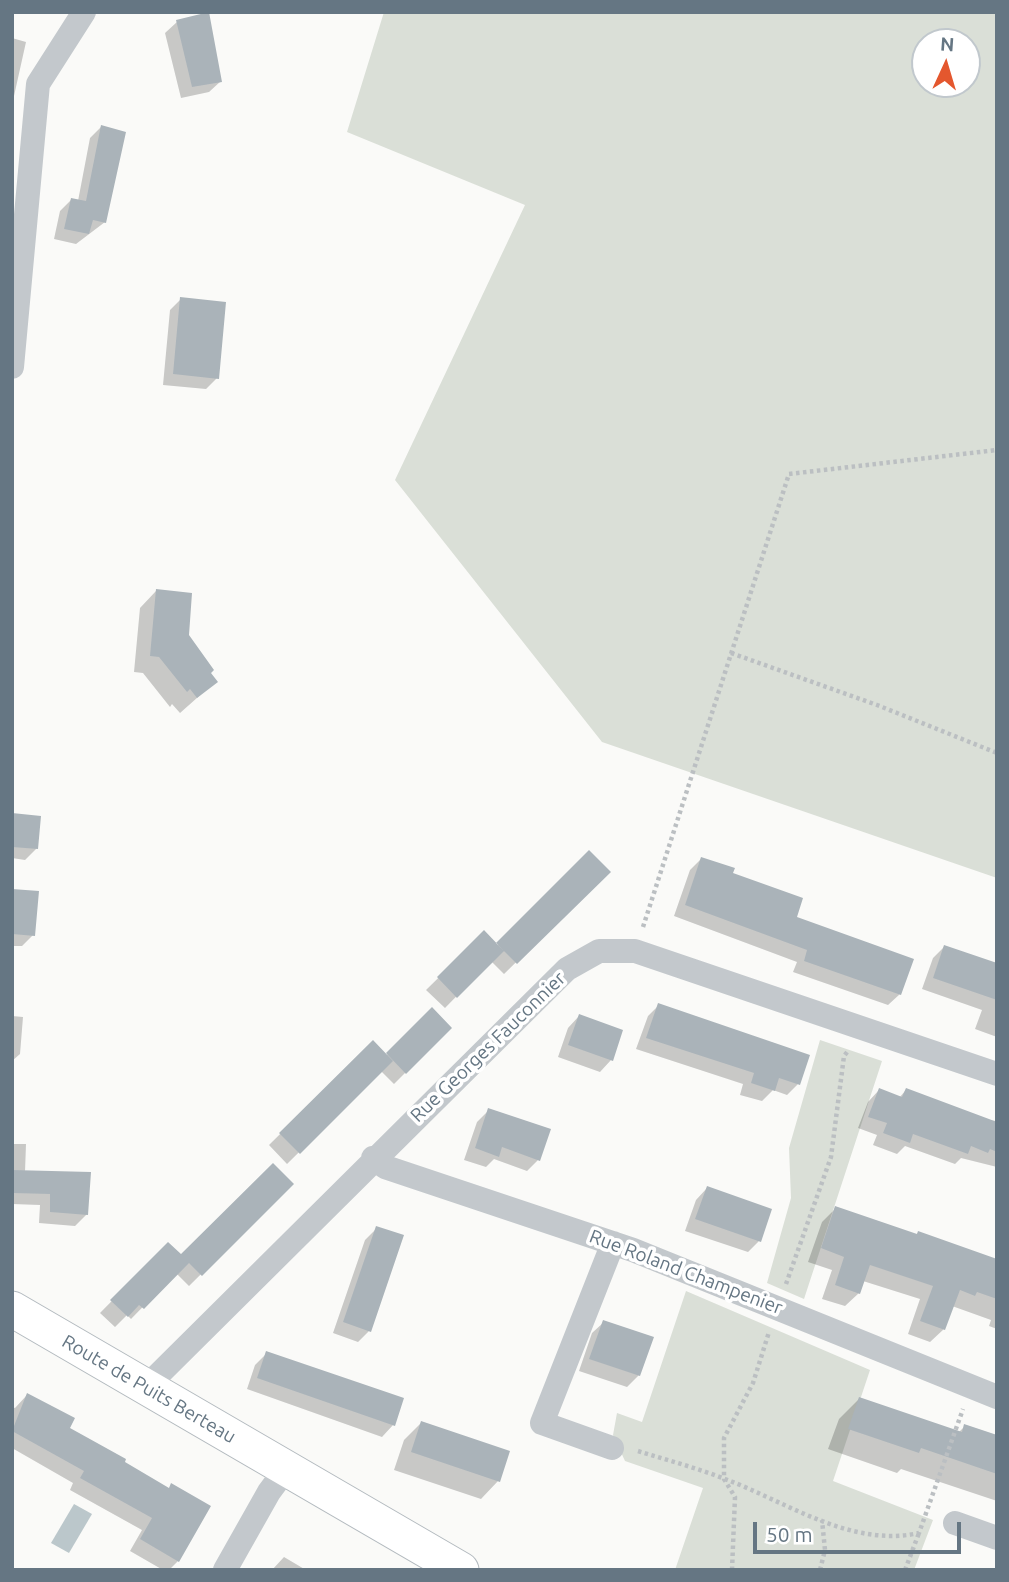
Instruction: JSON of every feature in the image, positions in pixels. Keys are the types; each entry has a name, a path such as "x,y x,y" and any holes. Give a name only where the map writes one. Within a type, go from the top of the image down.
{"street":[{"path":"12,367 38,84 84,12"},
{"name":"Rue Georges Fauconnier","path":"148,1388 373,1158 567,969 599,951 635,951 997,1074"},
{"name":"Rue Roland Champenier","path":"373,1158 385,1167 613,1242 987,1393"},
{"path":"612,1448 542,1423 613,1242"},
{"name":"Route de Puits Berteau","path":"12,1309 461,1570"},
{"path":"225,1570 286,1469"},
{"path":"955,1523 997,1538"}],"path":[{"path":"635,951 789,474 997,450"},
{"path":"732,653 877,705 997,753"},
{"path":"905,1570 964,1408 987,1393"},
{"path":"612,1448 623,1447 724,1479 821,1520 867,1536 897,1538 919,1533"},
{"path":"820,1570 825,1550 821,1520"}],"shaded area":[{"path":"384,12 997,12 997,878 602,742 395,480 525,205 347,132"},
{"path":"820,1040 882,1061 804,1299 767,1283 791,1198 789,1148"},
{"path":"686,1291 870,1370 833,1481 933,1520 914,1570 675,1570 703,1488 625,1461 613,1435 617,1413 642,1422"},
{"path":"74,1504 92,1514 69,1553 51,1543"}],"building":[{"path":"209,12 222,82 192,87 176,20"},
{"path":"101,125 126,132 106,223 93,220 89,234 64,229 71,198 86,201"},
{"path":"180,297 226,302 219,379 173,374"},
{"path":"156,589 192,593 189,635 214,670 211,673 218,682 197,698 190,689 187,692 159,657 150,656"},
{"path":"12,813 41,816 38,849 12,847"},
{"path":"589,850 611,872 517,964 496,943"},
{"path":"701,857 735,868 733,873 803,898 797,917 914,959 901,995 804,961 807,950 685,905"},
{"path":"12,889 39,891 35,936 12,934"},
{"path":"484,930 504,951 457,998 437,977"},
{"path":"944,945 997,963 997,1000 933,978"},
{"path":"658,1003 810,1055 800,1085 779,1078 775,1091 751,1083 754,1073 646,1038"},
{"path":"432,1007 452,1028 406,1074 386,1053"},
{"path":"579,1014 623,1030 613,1061 568,1045"},
{"path":"373,1040 393,1061 300,1154 279,1133"},
{"path":"879,1088 902,1097 906,1088 997,1122 997,1152 990,1149 988,1153 971,1146 968,1154 913,1134 910,1143 883,1133 887,1123 868,1117"},
{"path":"488,1108 551,1129 540,1161 502,1147 499,1157 475,1148"},
{"path":"273,1163 294,1184 202,1276 189,1263 144,1309 139,1305 128,1317 110,1300 168,1242 181,1254"},
{"path":"12,1170 91,1172 88,1215 50,1212 50,1194 12,1193"},
{"path":"707,1186 772,1209 761,1242 695,1219"},
{"path":"835,1206 997,1259 997,1299 977,1292 975,1296 960,1290 945,1330 920,1321 933,1286 870,1265 860,1294 835,1285 844,1257 821,1248"},
{"path":"376,1226 404,1235 371,1332 343,1322"},
{"path":"603,1320 654,1337 640,1376 589,1359"},
{"path":"266,1351 404,1398 395,1426 257,1378"},
{"path":"27,1393 75,1418 70,1428 126,1459 125,1462 169,1488 171,1483 211,1506 179,1562 140,1539 152,1518 80,1478 84,1471 12,1431"},
{"path":"859,1397 962,1432 964,1424 997,1435 997,1474 921,1448 919,1453 848,1429"},
{"path":"421,1421 510,1451 500,1482 411,1452"}]}
